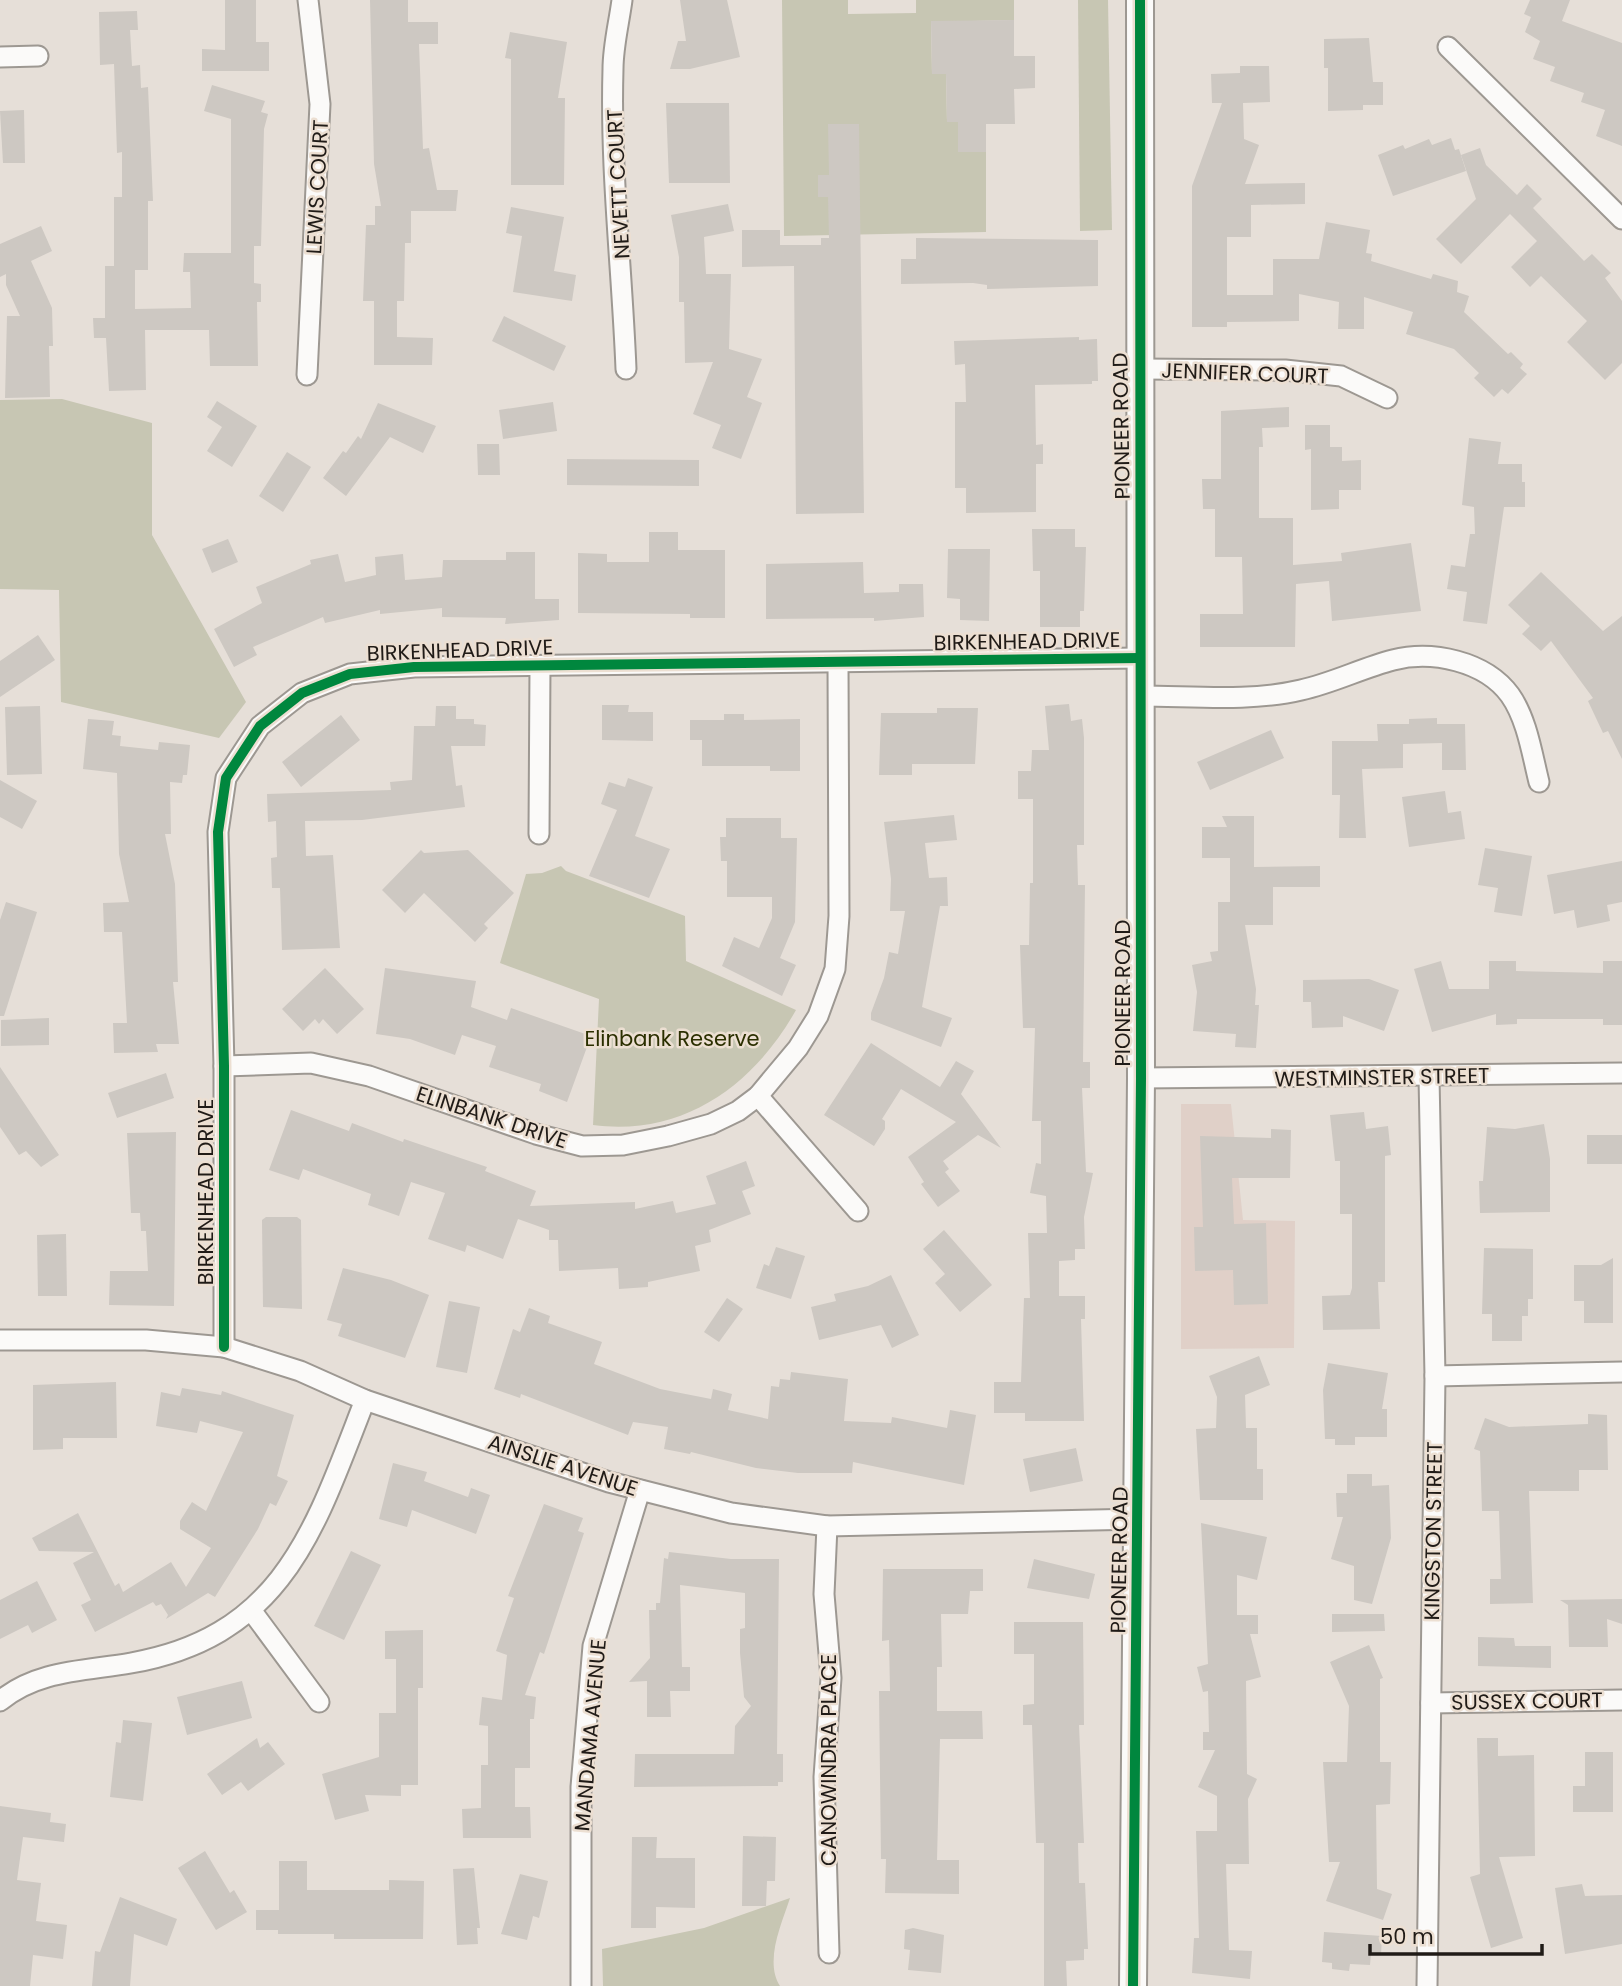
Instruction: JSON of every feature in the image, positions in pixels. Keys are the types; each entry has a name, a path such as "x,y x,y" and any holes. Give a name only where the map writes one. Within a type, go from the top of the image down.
{"main road":[{"name":"PIONEER ROAD","path":"1133,1986 1141,1078 1140,0"}],"street":[{"name":"LEWIS COURT","path":"307,375 320,104 309,0"},
{"name":"NEVETT COURT","path":"622,0 613,66 613,141 626,369"},
{"path":"1448,47 1622,219"},
{"path":"0,57 38,55"},
{"name":"JENNIFER COURT","path":"1140,369 1285,370 1341,376 1387,398"},
{"path":"1141,696 1243,696 1300,691 1395,660 1431,656 1464,662 1485,674 1510,695 1528,736 1539,782"},
{"name":"BIRKENHEAD DRIVE","path":"224,1347 224,1066 218,832 226,778 260,726 302,693 350,674 414,667 1140,658"},
{"name":"ELINBANK DRIVE","path":"224,1066 311,1063 369,1076 536,1134 582,1146 623,1145 668,1136 711,1124 738,1111 758,1096 798,1048 818,1016 835,969 839,916 838,663"},
{"path":"539,834 540,666"},
{"name":"WESTMINSTER STREET","path":"1141,1078 1622,1073"},
{"name":"KINGSTON STREET","path":"1427,1986 1435,1376 1429,1077"},
{"path":"758,1096 858,1211"},
{"name":"AINSLIE AVENUE","path":"0,1340 146,1340 224,1347 300,1371 365,1400 640,1490 732,1513 827,1526 1139,1520"},
{"path":"1435,1376 1622,1373"},
{"path":"0,1701 13,1690 41,1678 162,1657 211,1638 251,1610 284,1576 314,1528 365,1400"},
{"name":"MANDAMA AVENUE","path":"581,1986 581,1787 593,1646 640,1490"},
{"name":"CANOWINDRA PLACE","path":"827,1526 824,1594 831,1678 824,1777 829,1954"},
{"path":"251,1610 318,1702"},
{"name":"SUSSEX COURT","path":"1432,1703 1622,1700"}],"shaded area":[{"path":"1181,1104 1231,1104 1243,1220 1295,1221 1294,1348 1181,1349"}],"green space":[{"path":"782,0 848,0 848,14 916,13 916,0 1014,0 1014,20 931,22 932,74 946,74 947,122 958,122 958,152 986,152 986,232 784,236"},
{"path":"1078,0 1108,0 1112,230 1080,231"},
{"path":"62,399 152,423 152,535 246,702 219,738 61,702 59,590 0,589 0,400"},
{"name":"Elinbank Reserve","path":"561,866 566,871 685,916 686,961 796,1010 779,1037 737,1083 686,1114 657,1123 626,1127 593,1125 599,999 500,963 526,874 542,873"},
{"path":"790,1898 774,1954 780,1986 603,1986 602,1949 704,1928"}],"building":[{"path":"225,0 256,0 256,42 269,42 269,71 202,71 202,49 225,50"},
{"path":"370,0 408,0 408,22 438,22 438,44 419,44 423,149 429,148 437,190 458,190 456,211 411,211 411,243 405,243 404,301 397,301 397,337 433,338 432,365 374,365 374,301 363,301 366,225 375,225 375,206 381,206 374,164"},
{"path":"680,0 727,0 740,57 690,69 670,69 678,41 686,41"},
{"path":"1530,0 1570,0 1562,21 1622,43 1622,146 1596,136 1605,110 1581,102 1584,93 1550,81 1555,67 1533,59 1540,41 1525,32 1531,17 1524,14"},
{"path":"137,11 138,30 130,30 132,66 140,65 141,88 148,87 153,201 148,201 148,270 135,270 135,309 191,308 190,272 183,272 184,253 231,253 231,119 204,111 212,85 265,101 261,112 268,114 264,129 261,246 254,246 254,283 261,284 261,302 257,302 258,366 210,366 209,330 145,330 146,390 109,391 106,338 94,338 93,318 105,318 105,266 114,266 114,197 122,197 122,152 117,153 114,64 100,65 99,12"},
{"path":"1014,20 1014,56 1035,56 1035,88 1014,89 1015,124 986,124 986,152 958,152 958,122 947,122 946,74 932,74 931,21"},
{"path":"510,32 567,42 558,98 565,98 564,185 511,185 511,59 505,58"},
{"path":"1369,38 1373,82 1383,82 1383,105 1363,105 1363,110 1328,111 1328,68 1324,68 1324,39"},
{"path":"1240,66 1269,66 1270,102 1243,103 1244,139 1259,145 1245,184 1305,183 1305,204 1251,205 1251,237 1227,237 1227,295 1273,295 1273,259 1319,259 1326,222 1370,230 1366,253 1372,254 1371,261 1431,279 1433,274 1458,281 1457,292 1469,296 1464,312 1508,354 1511,352 1523,364 1520,368 1527,374 1508,394 1502,389 1494,397 1474,378 1479,373 1454,349 1406,334 1413,312 1364,297 1364,329 1338,329 1339,302 1299,294 1299,321 1227,322 1227,327 1192,327 1192,186 1222,103 1212,103 1211,74 1240,73"},
{"path":"666,103 729,103 730,183 669,183"},
{"path":"24,110 25,163 3,163 0,111"},
{"path":"828,124 859,124 864,513 796,514 794,266 742,267 742,230 780,230 780,245 821,245 821,238 829,238 828,197 818,197 818,175 829,175"},
{"path":"1451,138 1455,150 1459,149 1466,171 1393,196 1378,155 1403,145 1405,149 1429,139 1432,145"},
{"path":"1480,148 1486,165 1517,195 1527,184 1542,199 1533,208 1584,261 1592,254 1611,273 1605,278 1622,301 1622,363 1605,380 1567,342 1587,321 1541,276 1530,287 1511,267 1537,241 1510,214 1461,264 1436,239 1476,199 1461,155"},
{"path":"728,204 734,231 704,237 706,274 731,274 729,349 762,359 747,397 762,403 741,459 712,448 721,425 693,414 713,362 685,363 684,302 679,302 679,257 671,215"},
{"path":"511,207 564,217 554,271 576,275 572,301 513,292 522,236 506,233"},
{"path":"41,226 52,251 31,261 52,308 53,346 49,346 50,397 5,398 7,316 20,316 6,285 6,274 0,277 0,244"},
{"path":"916,238 1098,240 1098,286 987,289 987,285 973,283 901,284 901,259 916,259"},
{"path":"504,316 566,346 554,371 492,341"},
{"path":"1079,337 1079,340 1097,339 1098,381 1092,381 1092,384 1035,385 1036,445 1043,444 1043,464 1036,464 1036,512 966,513 966,488 955,488 955,402 966,402 965,364 955,365 954,341"},
{"path":"217,401 257,426 232,467 207,451 222,427 207,417"},
{"path":"553,402 557,431 503,439 499,410"},
{"path":"378,403 436,426 423,453 390,437 346,496 323,478 343,451 346,453 358,436 361,439"},
{"path":"1289,407 1289,427 1262,428 1263,447 1259,447 1259,518 1293,518 1293,565 1342,561 1341,553 1411,543 1421,611 1332,621 1329,581 1296,584 1295,647 1200,647 1200,614 1243,614 1242,557 1215,557 1215,509 1203,509 1202,479 1221,479 1221,411"},
{"path":"1305,425 1330,425 1330,447 1342,447 1342,461 1361,460 1361,490 1339,490 1339,509 1311,510 1311,449 1305,450"},
{"path":"1469,438 1501,442 1498,464 1522,464 1522,482 1525,482 1525,507 1504,507 1487,624 1463,621 1467,592 1447,589 1451,565 1465,567 1470,534 1475,534 1474,507 1462,505"},
{"path":"477,444 499,444 500,475 478,475"},
{"path":"287,452 311,467 283,512 259,496"},
{"path":"567,459 699,460 699,486 567,485"},
{"path":"1032,529 1075,529 1075,547 1086,547 1084,611 1080,611 1080,627 1040,627 1040,571 1033,571"},
{"path":"649,532 678,532 678,550 725,550 725,618 690,618 690,614 578,613 578,553 607,554 607,562 649,562"},
{"path":"228,539 238,562 212,573 202,549"},
{"path":"948,549 990,549 989,621 960,620 960,599 947,598"},
{"path":"506,552 535,552 535,599 559,599 559,620 505,624 506,618 442,617 442,608 380,614 380,610 325,623 323,617 253,647 257,655 234,667 214,629 262,603 256,587 311,564 310,560 338,554 345,582 376,575 375,557 403,554 405,580 442,577 443,560 506,560"},
{"path":"863,562 864,593 899,592 899,584 923,584 924,617 874,621 874,618 766,619 766,564"},
{"path":"1541,572 1603,631 1622,616 1622,759 1608,731 1603,733 1588,701 1593,698 1551,641 1541,651 1522,634 1530,626 1508,605"},
{"path":"38,635 55,660 0,697 0,661"},
{"path":"1069,704 1071,721 1082,719 1084,738 1084,845 1077,845 1078,885 1085,885 1083,1062 1090,1062 1090,1088 1082,1088 1086,1172 1093,1173 1084,1217 1085,1249 1075,1249 1075,1260 1059,1261 1059,1296 1085,1296 1085,1319 1081,1319 1084,1421 1025,1421 1025,1413 994,1413 994,1382 1021,1382 1024,1298 1030,1298 1028,1233 1047,1233 1046,1196 1030,1193 1036,1163 1041,1164 1041,1121 1032,1121 1035,1028 1023,1028 1020,945 1029,945 1030,883 1033,883 1033,799 1018,799 1018,771 1031,771 1032,750 1049,750 1045,706"},
{"path":"602,705 629,705 628,712 653,712 653,741 602,740"},
{"path":"40,706 42,774 7,775 5,707"},
{"path":"436,706 456,706 456,719 474,719 474,724 486,725 485,746 451,746 456,786 462,785 465,807 362,820 305,821 306,856 333,855 340,948 282,950 280,888 272,888 271,858 277,857 276,821 268,822 267,794 391,790 390,782 412,780 414,726 435,726"},
{"path":"937,708 978,708 975,764 912,764 912,775 879,775 881,713 937,713"},
{"path":"724,714 744,714 744,720 800,719 800,771 770,771 770,766 702,766 702,740 690,740 690,720 724,720"},
{"path":"341,715 360,740 301,787 282,762"},
{"path":"1437,718 1437,724 1465,724 1466,770 1442,770 1442,743 1403,744 1403,768 1362,769 1366,838 1339,838 1340,795 1332,795 1332,741 1378,741 1377,724 1409,724 1409,719"},
{"path":"88,719 114,721 112,735 121,736 120,746 158,750 159,742 190,745 187,775 183,775 182,783 170,782 171,834 165,834 175,884 178,982 173,982 179,1044 156,1044 158,1052 114,1053 113,1023 127,1023 122,932 104,932 103,903 129,902 119,854 117,773 83,769"},
{"path":"1271,730 1284,758 1210,790 1197,762"},
{"path":"628,778 653,787 635,836 670,849 649,898 589,876 617,810 601,804 609,782 625,787"},
{"path":"0,780 37,801 22,829 0,817"},
{"path":"1445,791 1448,813 1461,811 1465,839 1409,847 1402,797"},
{"path":"954,815 957,840 925,843 929,878 947,877 948,906 940,906 922,1007 952,1018 941,1047 871,1020 871,1013 884,978 889,952 898,954 905,911 890,911 891,879 884,822"},
{"path":"1222,816 1254,816 1254,867 1320,866 1320,887 1273,887 1273,925 1245,925 1256,989 1255,1005 1259,1005 1256,1048 1235,1047 1236,1034 1193,1031 1197,992 1192,965 1212,961 1210,952 1218,951 1218,902 1230,902 1230,858 1202,858 1202,827 1227,827"},
{"path":"726,818 781,818 781,838 797,838 795,922 780,958 796,965 782,996 722,966 734,937 759,948 772,918 772,897 727,897 727,861 721,861 720,837 726,837"},
{"path":"1485,848 1532,856 1522,916 1494,912 1498,888 1478,885"},
{"path":"421,850 424,853 468,850 514,893 484,924 488,928 475,942 424,893 405,913 382,890"},
{"path":"1622,861 1622,902 1607,905 1610,921 1577,928 1574,910 1554,914 1547,875"},
{"path":"6,902 37,912 4,1016 0,1016 0,920"},
{"path":"1441,961 1449,989 1489,989 1489,961 1516,961 1516,971 1603,973 1603,961 1622,961 1622,1025 1603,1025 1603,1019 1517,1019 1517,1024 1496,1025 1496,1014 1432,1032 1414,969"},
{"path":"325,968 364,1009 337,1034 323,1019 319,1024 315,1019 303,1031 282,1009"},
{"path":"385,968 476,981 471,1007 507,1020 511,1008 591,1036 567,1102 539,1091 541,1084 489,1067 496,1046 462,1035 455,1055 410,1039 376,1034"},
{"path":"1369,979 1399,990 1384,1031 1343,1016 1343,1027 1312,1028 1311,1002 1303,1002 1303,980"},
{"path":"49,1018 49,1045 1,1046 1,1020"},
{"path":"871,1043 940,1087 956,1061 974,1071 961,1094 1001,1148 978,1135 943,1161 949,1169 945,1172 960,1191 938,1207 921,1184 924,1182 908,1157 956,1122 901,1089 882,1119 885,1121 885,1129 874,1146 824,1115"},
{"path":"0,1067 59,1155 41,1167 26,1151 19,1155 0,1127"},
{"path":"166,1073 174,1098 117,1118 108,1093"},
{"path":"291,1110 349,1131 352,1123 403,1142 404,1139 487,1167 485,1171 536,1191 530,1206 635,1202 635,1209 673,1201 676,1213 716,1204 706,1176 746,1161 755,1186 742,1191 751,1214 709,1230 711,1242 695,1246 700,1271 648,1282 648,1287 619,1289 618,1268 559,1271 558,1240 549,1240 549,1230 518,1219 503,1259 467,1245 465,1252 428,1239 445,1193 411,1182 399,1216 368,1205 371,1194 303,1169 299,1180 269,1170"},
{"path":"1364,1112 1366,1129 1388,1126 1391,1155 1385,1156 1385,1282 1378,1282 1380,1329 1323,1330 1322,1296 1350,1295 1352,1288 1352,1214 1340,1214 1340,1161 1335,1161 1330,1115"},
{"path":"1544,1124 1550,1159 1550,1212 1480,1213 1479,1181 1483,1181 1487,1127 1515,1129"},
{"path":"1271,1129 1291,1130 1290,1178 1232,1178 1234,1224 1266,1223 1268,1304 1234,1305 1233,1270 1195,1271 1194,1227 1203,1227 1200,1136 1271,1138"},
{"path":"176,1132 174,1306 109,1305 110,1271 148,1271 146,1231 141,1231 140,1213 131,1213 127,1133"},
{"path":"1587,1135 1622,1135 1622,1164 1587,1164"},
{"path":"266,1217 297,1217 301,1220 302,1309 263,1307 262,1220"},
{"path":"944,1230 992,1285 960,1312 935,1283 945,1274 923,1249"},
{"path":"66,1234 67,1296 38,1296 37,1235"},
{"path":"776,1247 805,1256 791,1299 756,1288 764,1264 769,1266"},
{"path":"1484,1248 1533,1249 1533,1299 1528,1299 1528,1316 1522,1316 1522,1341 1492,1341 1492,1314 1482,1314"},
{"path":"1613,1258 1613,1323 1584,1323 1584,1301 1574,1301 1574,1265 1601,1265"},
{"path":"343,1268 391,1280 429,1295 405,1358 338,1336 342,1324 327,1320"},
{"path":"891,1275 919,1335 892,1348 881,1325 819,1340 811,1307 836,1301 834,1294 868,1286"},
{"path":"727,1298 743,1309 719,1342 704,1332"},
{"path":"449,1301 480,1307 467,1373 436,1367"},
{"path":"529,1308 550,1316 548,1323 602,1342 594,1364 660,1389 711,1399 713,1389 732,1394 728,1410 768,1419 771,1386 779,1387 780,1379 790,1380 791,1372 848,1379 844,1421 891,1423 892,1417 947,1428 950,1410 976,1415 964,1485 853,1462 852,1473 798,1473 756,1468 691,1452 664,1449 668,1427 633,1422 628,1435 521,1394 520,1398 494,1389 513,1329 520,1332"},
{"path":"1259,1356 1270,1385 1245,1395 1246,1428 1257,1428 1257,1469 1263,1469 1263,1500 1200,1500 1196,1429 1216,1428 1217,1397 1209,1376"},
{"path":"1328,1363 1388,1373 1382,1409 1387,1409 1387,1437 1355,1437 1355,1445 1335,1445 1335,1439 1325,1439 1323,1390"},
{"path":"116,1382 117,1438 63,1438 63,1449 33,1450 33,1385"},
{"path":"182,1388 221,1395 222,1391 294,1415 277,1476 288,1481 276,1506 270,1503 258,1529 215,1597 208,1593 166,1619 168,1615 161,1604 156,1606 153,1602 95,1632 81,1605 91,1600 73,1563 94,1552 39,1551 32,1538 78,1513 115,1586 119,1583 123,1592 171,1562 186,1587 211,1548 180,1529 180,1521 192,1502 206,1511 243,1432 200,1421 197,1433 156,1426 161,1392 180,1396"},
{"path":"1588,1414 1607,1415 1608,1470 1579,1470 1579,1491 1529,1491 1533,1603 1490,1604 1490,1579 1501,1579 1499,1511 1482,1511 1480,1451 1474,1449 1485,1418 1509,1427 1588,1424"},
{"path":"1076,1448 1083,1481 1030,1492 1023,1459"},
{"path":"393,1463 427,1472 424,1481 468,1497 471,1488 490,1495 476,1534 412,1510 407,1527 379,1519"},
{"path":"1347,1474 1372,1474 1372,1486 1389,1485 1391,1538 1372,1604 1354,1600 1354,1566 1331,1559 1343,1517 1337,1517 1336,1493 1347,1493"},
{"path":"544,1504 583,1518 578,1531 584,1533 544,1654 540,1652 525,1695 536,1697 534,1719 530,1719 530,1768 515,1768 515,1807 530,1807 531,1838 463,1838 462,1809 481,1808 481,1765 488,1765 488,1726 479,1725 482,1697 502,1700 507,1655 496,1651 514,1598 508,1596"},
{"path":"1201,1523 1267,1537 1257,1580 1237,1575 1237,1615 1258,1615 1258,1634 1250,1634 1261,1677 1246,1681 1247,1774 1257,1779 1248,1799 1249,1864 1226,1864 1229,1950 1252,1951 1250,1979 1192,1973 1194,1938 1199,1938 1196,1831 1217,1831 1217,1796 1198,1787 1215,1750 1203,1750 1203,1732 1209,1732 1208,1691 1203,1692 1197,1667 1208,1664"},
{"path":"351,1551 381,1565 344,1640 314,1626"},
{"path":"669,1552 731,1559 779,1559 777,1754 783,1754 783,1782 778,1782 778,1786 634,1787 635,1754 734,1754 735,1726 751,1706 744,1697 740,1653 740,1629 745,1628 745,1593 680,1585 682,1667 690,1667 690,1691 670,1691 671,1717 647,1717 647,1681 629,1682 650,1658 649,1610 656,1610 656,1603 660,1603 664,1558 668,1559"},
{"path":"1034,1559 1095,1574 1089,1599 1027,1588"},
{"path":"883,1569 983,1569 983,1591 970,1591 968,1614 941,1614 942,1667 937,1667 937,1711 982,1711 983,1739 940,1739 937,1860 959,1860 959,1894 885,1893 886,1859 881,1859 879,1691 890,1691 889,1640 882,1641"},
{"path":"37,1581 57,1620 32,1633 28,1625 0,1639 0,1600"},
{"path":"1622,1599 1622,1624 1607,1619 1608,1647 1569,1647 1568,1605 1560,1600"},
{"path":"1332,1614 1384,1614 1385,1631 1332,1632"},
{"path":"1014,1622 1083,1622 1084,1725 1079,1725 1084,1843 1078,1843 1079,1883 1085,1883 1088,1949 1084,1949 1084,1960 1066,1961 1067,1986 1044,1986 1044,1843 1036,1843 1032,1725 1023,1725 1023,1705 1034,1704 1034,1654 1014,1654"},
{"path":"423,1630 423,1688 418,1688 418,1785 401,1785 401,1796 365,1795 369,1811 335,1820 322,1774 379,1757 379,1713 396,1713 396,1659 385,1659 385,1631"},
{"path":"1478,1637 1514,1638 1515,1646 1551,1646 1551,1668 1478,1666"},
{"path":"1369,1645 1383,1678 1380,1679 1380,1762 1391,1762 1390,1804 1376,1805 1377,1889 1392,1894 1383,1920 1326,1901 1340,1862 1329,1862 1323,1762 1347,1762 1349,1706 1330,1662"},
{"path":"242,1681 252,1718 187,1735 177,1697"},
{"path":"123,1720 152,1723 143,1801 110,1797 116,1742 121,1743"},
{"path":"257,1738 260,1748 268,1742 285,1764 248,1791 241,1782 222,1795 207,1774"},
{"path":"1477,1738 1498,1738 1498,1756 1534,1755 1535,1856 1499,1857 1523,1938 1491,1948 1470,1877 1480,1874"},
{"path":"1585,1752 1613,1752 1613,1812 1573,1812 1573,1786 1585,1786"},
{"path":"0,1806 51,1813 50,1822 66,1824 64,1842 23,1837 17,1880 41,1883 36,1921 67,1925 63,1959 33,1955 30,1986 0,1986"},
{"path":"743,1836 776,1837 775,1881 767,1881 766,1906 742,1906"},
{"path":"632,1837 657,1837 656,1858 695,1858 695,1908 656,1907 656,1928 631,1928"},
{"path":"205,1851 230,1893 234,1890 247,1912 216,1930 178,1868"},
{"path":"279,1861 307,1861 307,1890 389,1890 389,1880 424,1881 423,1939 334,1939 334,1934 278,1934 278,1930 256,1930 256,1910 279,1910"},
{"path":"474,1868 480,1928 477,1928 478,1944 457,1945 453,1869"},
{"path":"520,1874 548,1881 539,1918 533,1916 527,1940 501,1934"},
{"path":"1582,1884 1585,1896 1622,1895 1622,1944 1565,1954 1555,1888"},
{"path":"120,1897 177,1919 167,1946 134,1934 130,1986 92,1986 95,1951 100,1952"},
{"path":"913,1928 944,1935 941,1973 908,1970 910,1950 904,1949 905,1930"},
{"path":"1324,1932 1382,1936 1381,1955 1371,1954 1370,1965 1350,1964 1349,1971 1332,1969 1332,1963 1322,1962"}],"cycle path":[{"path":"1133,1986 1141,1078 1140,0"},
{"path":"224,1347 224,1066 218,832 226,778 260,726 302,693 350,674 414,667 1140,658"}]}
